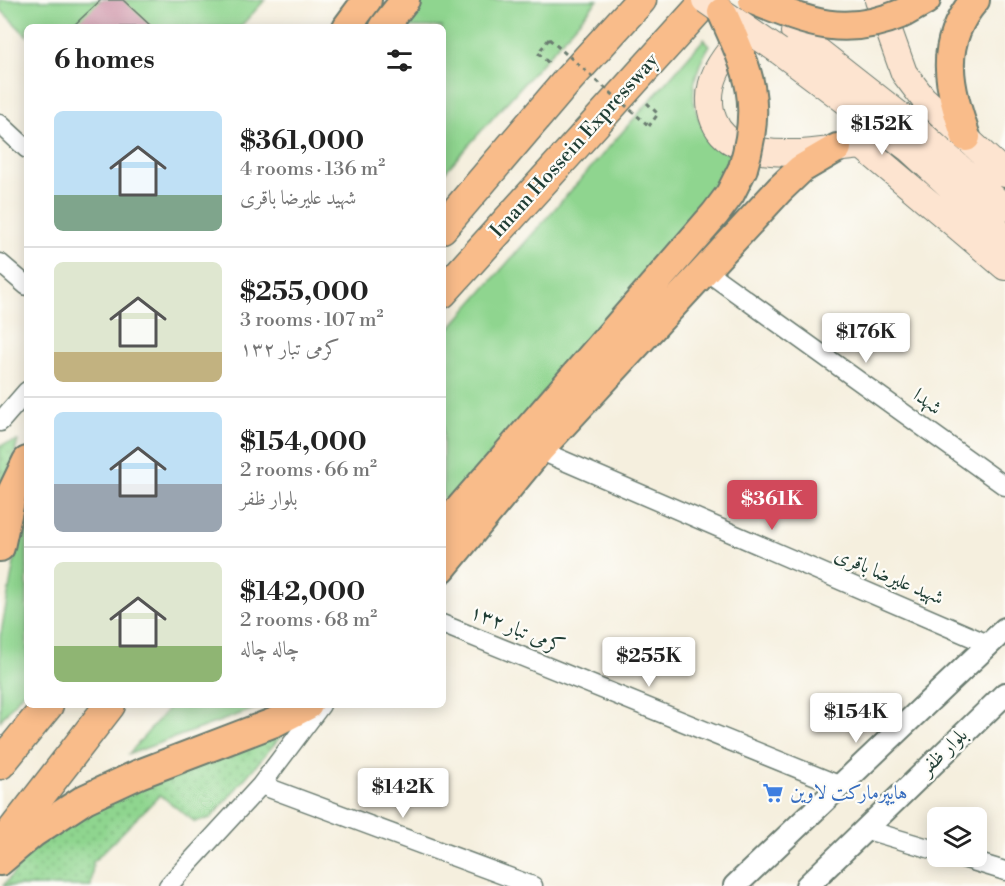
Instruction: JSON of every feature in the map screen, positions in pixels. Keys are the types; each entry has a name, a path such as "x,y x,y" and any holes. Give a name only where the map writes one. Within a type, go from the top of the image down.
{"highway":[{"path":"446,223 568,80 641,0"},
{"name":"Imam Hossein Expressway","path":"446,289 711,4"},
{"path":"0,764 46,708"},
{"path":"0,848 108,708"}],"main road":[{"path":"349,24 367,0"},
{"path":"386,24 405,0"},
{"path":"748,0 786,41 1005,237"},
{"path":"753,0 807,21 848,27 885,21 914,6"},
{"path":"774,0 756,18 717,70 710,88 709,103 712,118 721,131 734,144 764,152 808,153 862,146 1005,267"},
{"path":"878,0 904,73 911,85 1005,174"},
{"path":"966,137 952,84 950,51 958,23 975,0"},
{"path":"711,4 786,41 906,120 1005,208"},
{"path":"446,524 730,194 743,168 751,141 753,101 748,74 711,4"},
{"path":"446,563 539,450 791,178 814,160 837,148"},
{"path":"0,547 12,492 24,467"},
{"path":"0,861 33,832 85,799 138,774 275,722 302,708"}],"street":[{"path":"0,124 24,146"},
{"path":"0,262 24,283"},
{"name":"شهدا","path":"706,271 1005,486"},
{"path":"0,422 24,394"},
{"name":"شهید علیرضا باقری","path":"539,450 998,637"},
{"name":"کرمی تبار ۱۳۲","path":"446,626 841,786"},
{"path":"735,886 998,637"},
{"name":"بلوار ظفر","path":"807,886 1005,694"},
{"path":"168,886 261,785 319,708"},
{"path":"261,785 533,886"},
{"path":"864,829 927,848"},
{"path":"987,865 1005,871"}],"path":[{"path":"538,53 549,39 649,126 658,114"}],"green space":[{"path":"0,0 265,0 243,24 24,24 24,33 0,9"},
{"path":"424,0 598,0 446,171 446,24 404,24"},
{"path":"704,39 710,45 696,76 694,104 706,131 730,155 719,183 704,207 446,507 446,333"},
{"path":"18,441 0,513 0,445"},
{"path":"24,509 24,691 0,721 0,638"},
{"path":"168,708 257,708 129,754"},
{"path":"289,727 211,818 195,822 160,795 93,862 91,886 3,886 25,859 45,840 120,793"}],"building":[{"path":"101,0 123,0 149,24 75,24"}],"place":[{"name":"هایپرمارکت لاوین","path":"773,793"}]}
